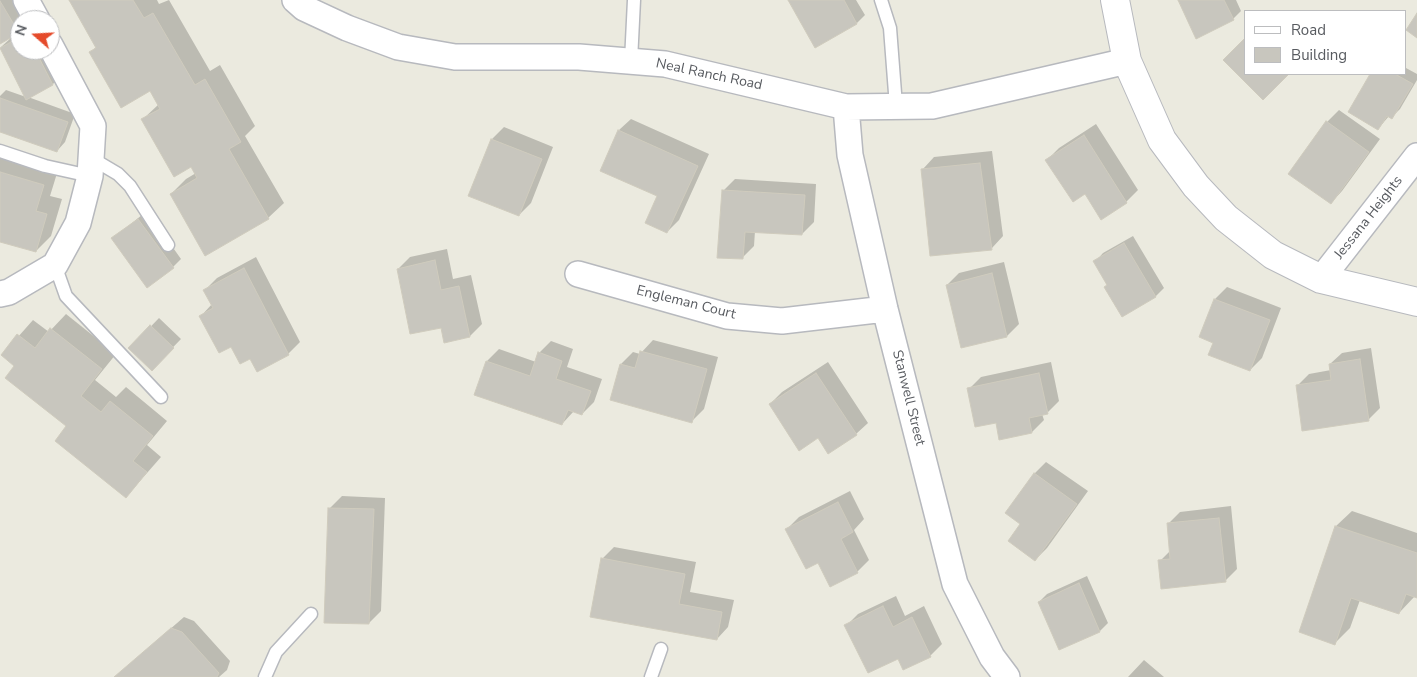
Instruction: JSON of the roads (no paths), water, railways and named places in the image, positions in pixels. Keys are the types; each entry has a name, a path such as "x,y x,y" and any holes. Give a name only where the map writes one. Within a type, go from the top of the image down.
{"street":[{"name":"Neal Ranch Road","path":"295,0 304,8 347,28 398,47 455,56 579,57 665,64 846,107 932,106 1127,60"},
{"path":"1115,0 1127,60 1162,140 1196,186 1226,218 1273,255 1321,279 1417,302"},
{"path":"0,294 10,292 55,265 78,223 90,167 93,126 58,60"},
{"name":"Stanwell Street","path":"846,107 850,155 885,309 955,584 992,657 1007,677"},
{"name":"Jessana Heights","path":"1321,279 1417,156"},
{"name":"Engleman Court","path":"578,274 727,316 782,321 885,309"}],"lane":[{"path":"631,60 634,0"},
{"path":"881,0 890,28 896,106"},
{"path":"0,151 45,166 90,167 118,174 130,186 168,245"},
{"path":"55,265 66,296 161,397"},
{"path":"265,677 276,652 311,614"},
{"path":"651,677 661,649"}]}
